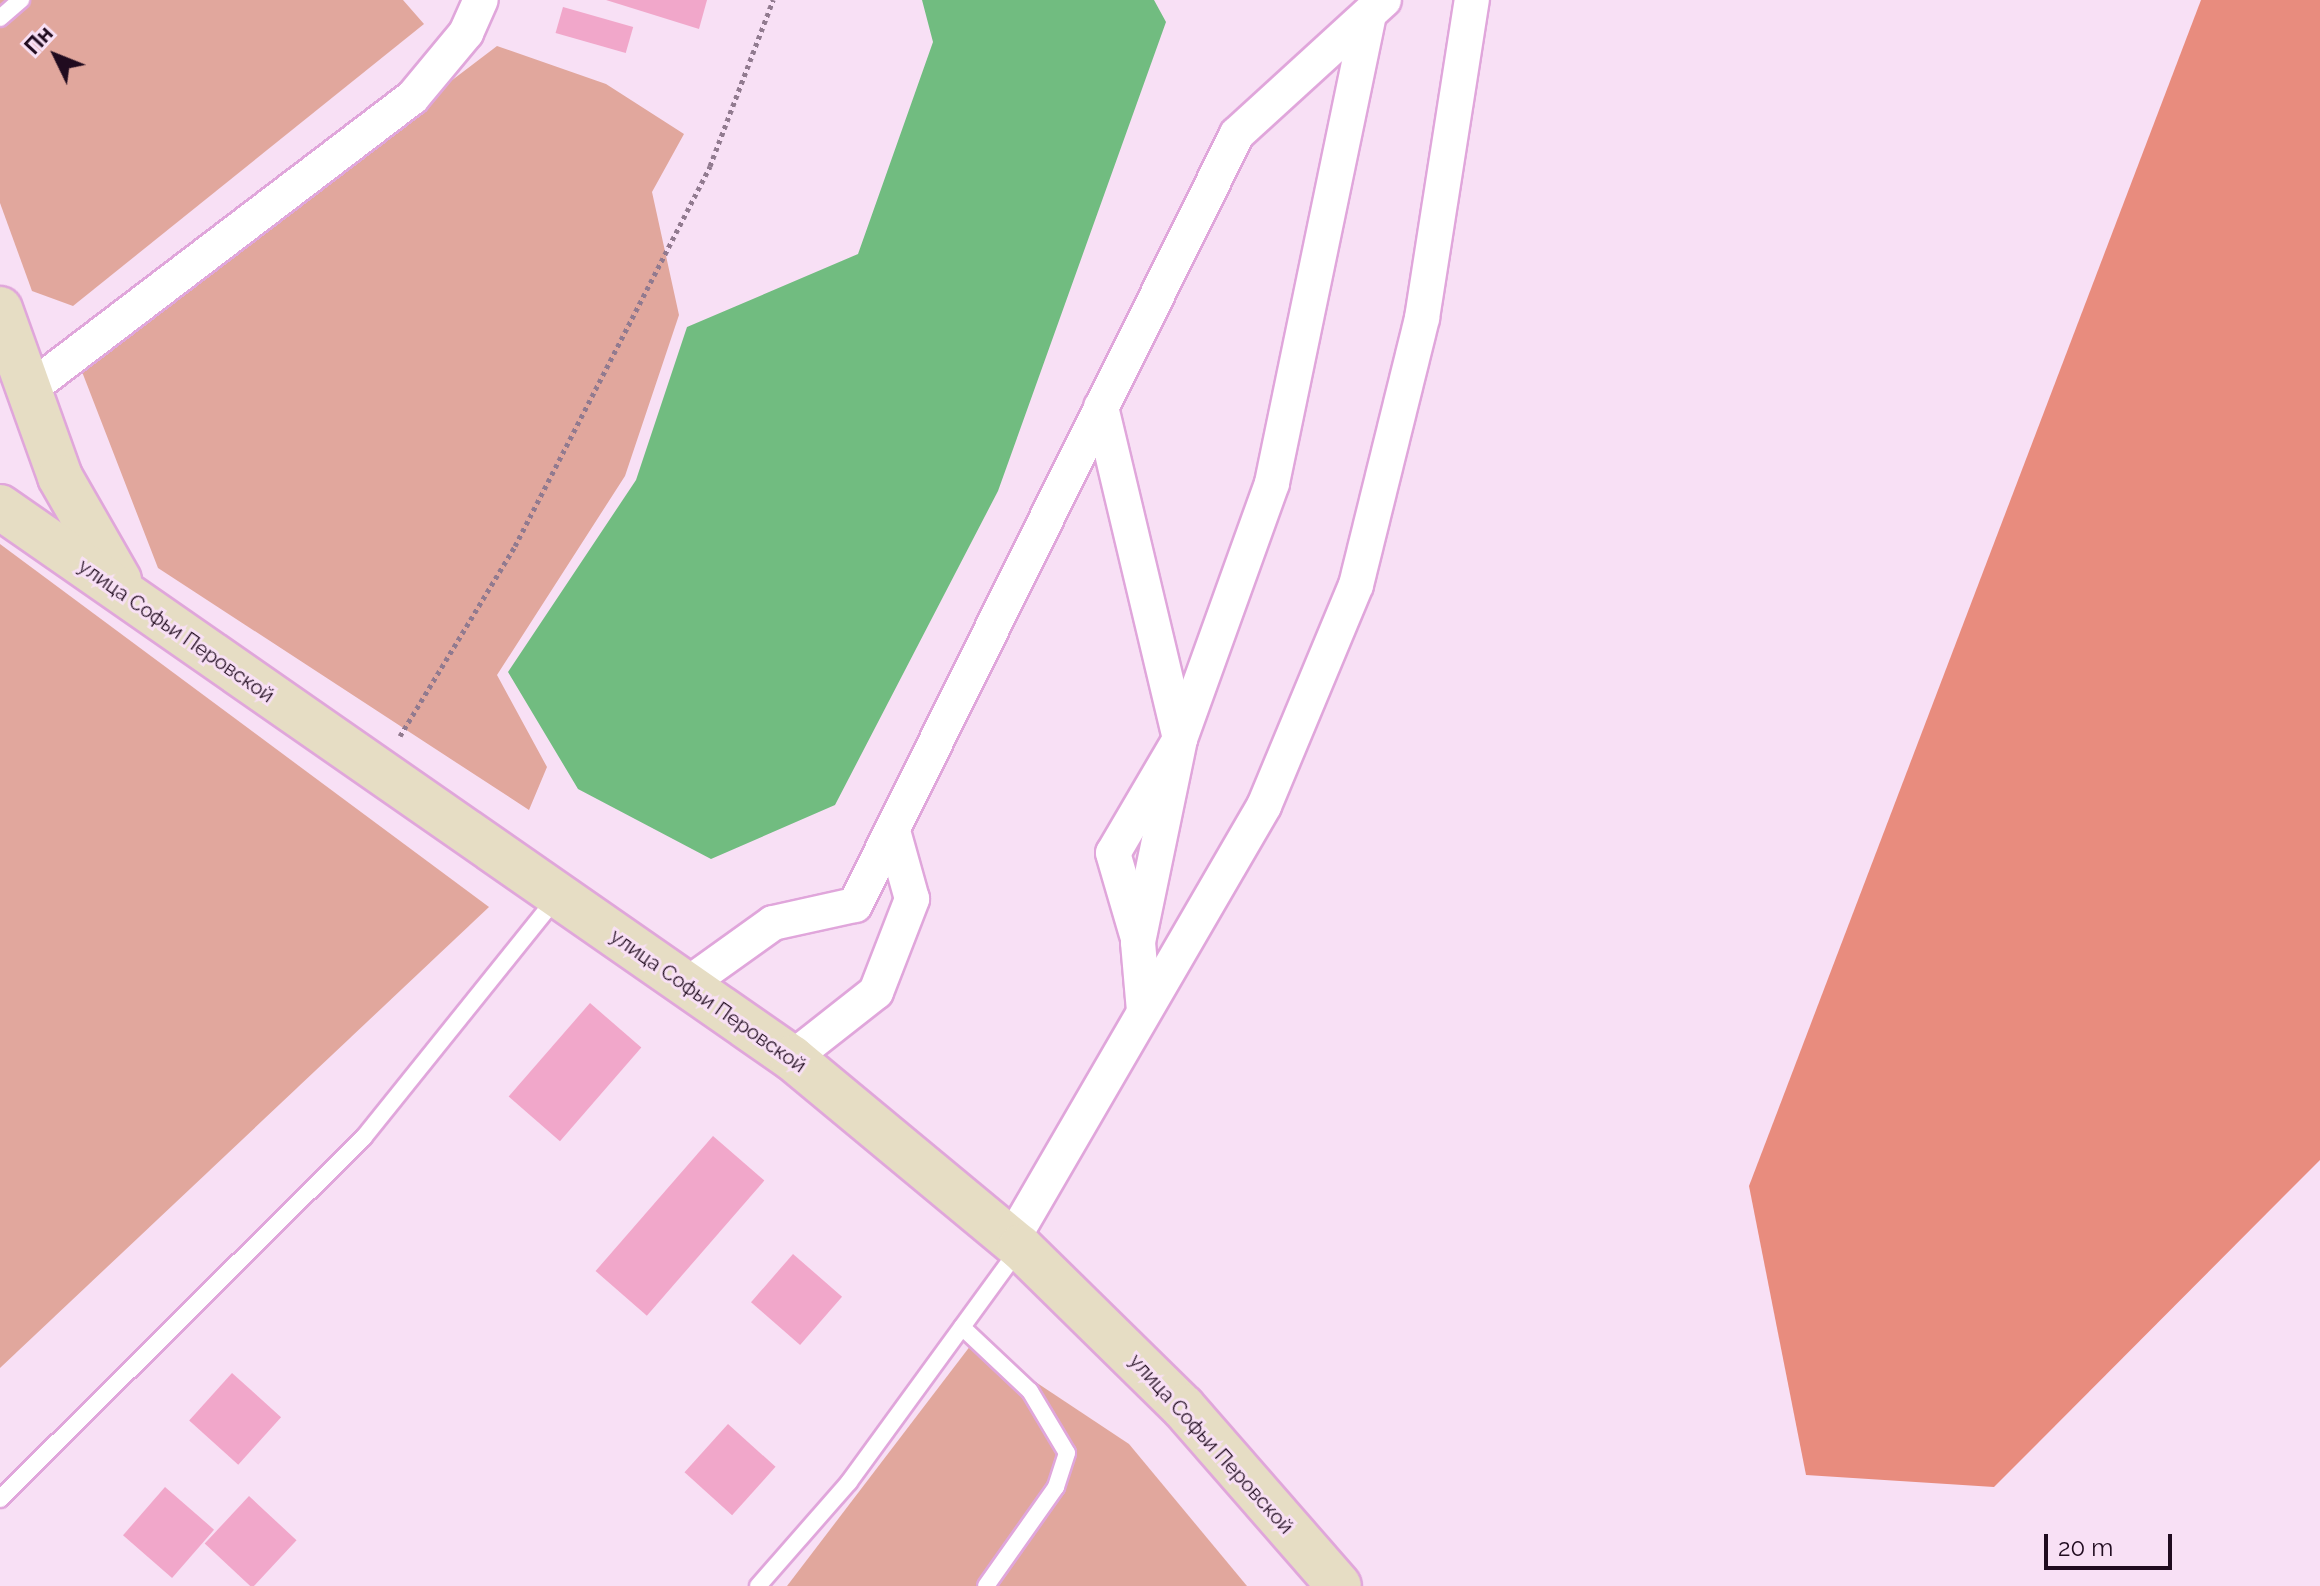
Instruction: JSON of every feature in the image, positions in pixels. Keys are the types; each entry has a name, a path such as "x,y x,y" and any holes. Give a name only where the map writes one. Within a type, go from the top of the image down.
{"street":[{"path":"27,391 412,98 466,33 481,0"},
{"path":"1016,1243 1144,1011 1264,806 1356,585 1422,318 1472,0"},
{"path":"1144,1011 1138,942 1113,853 1180,739 1272,483 1376,10"},
{"path":"685,986 773,923 855,905 1237,134 1376,10"},
{"path":"0,309 27,391 89,538 139,609"},
{"path":"1101,407 1180,739"},
{"name":"улица Софьи Перовской","path":"0,507 139,609 792,1058 1016,1243 1183,1407 1339,1586"},
{"path":"792,1058 876,992 912,899 893,831"}],"lane":[{"path":"0,18 21,0"},
{"path":"0,1499 364,1137 557,897"},
{"path":"758,1586 849,1482 962,1327 1016,1243"},
{"path":"962,1327 1030,1391 1067,1453 1056,1487 986,1586"}],"path":[{"path":"378,772 515,546 710,166 773,0"}],"shaded area":[{"path":"0,0 403,0 424,24 73,306 32,291 0,203"},
{"path":"922,0 1154,0 1166,22 998,491 835,805 711,859 578,789 508,672 636,480 687,327 858,254 933,42"},
{"path":"2201,0 2320,0 2320,1160 1994,1487 1806,1475 1749,1186"},
{"path":"497,46 606,84 684,134 652,192 679,315 625,476 497,675 547,767 529,810 158,568 79,364"},
{"path":"0,544 489,907 0,1368"},
{"path":"974,1341 1129,1444 1247,1586 787,1586"}],"building":[{"path":"606,0 707,0 699,29"},
{"path":"563,7 633,27 626,53 556,33"},
{"path":"590,1003 641,1048 560,1141 509,1097"},
{"path":"713,1136 764,1181 647,1316 596,1271"},
{"path":"793,1254 842,1297 800,1345 751,1302"},
{"path":"232,1373 281,1417 238,1465 189,1421"},
{"path":"728,1424 776,1467 732,1515 685,1472"},
{"path":"165,1487 214,1530 172,1578 123,1535"},
{"path":"249,1496 297,1540 254,1586 250,1586 205,1544"}]}
